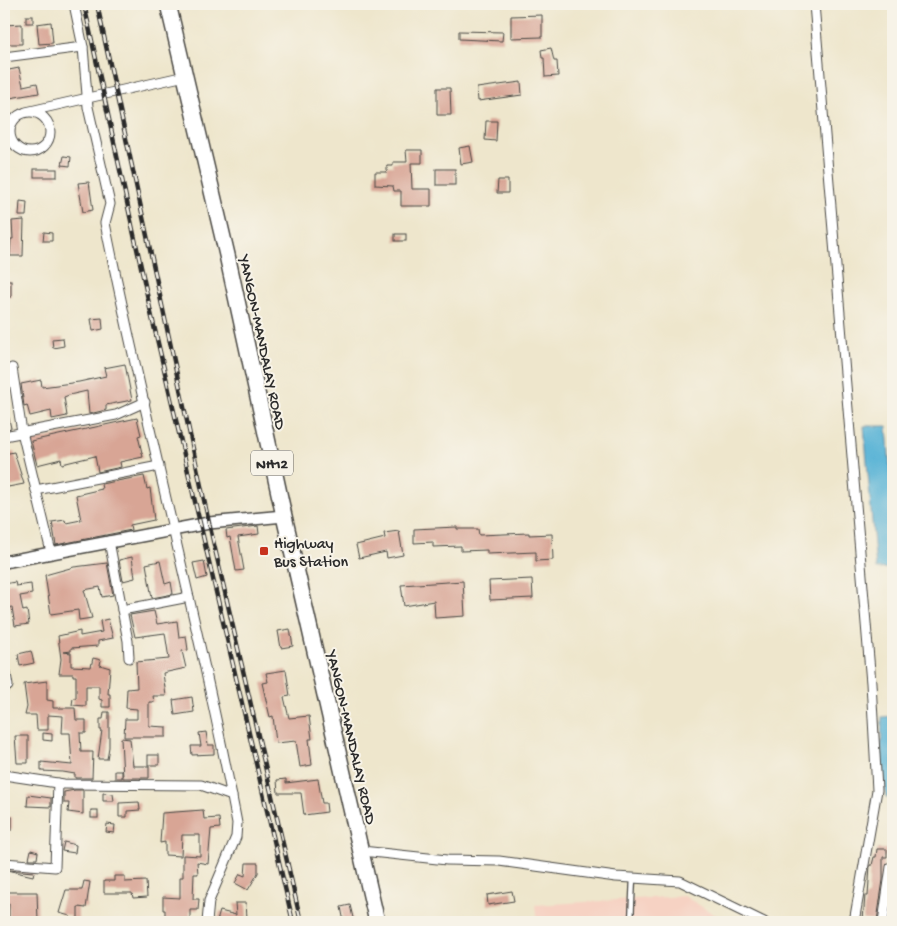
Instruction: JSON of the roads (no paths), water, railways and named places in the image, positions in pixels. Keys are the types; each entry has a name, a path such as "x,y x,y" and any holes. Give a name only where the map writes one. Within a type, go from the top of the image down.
{"highway":[{"name":"YANGON-MANDALAY ROAD","path":"168,4 228,255 284,516 377,922"}],"street":[{"path":"74,4 83,47 88,107 110,204 105,222 128,336 189,597 237,823 236,837 209,901 207,922"},
{"path":"814,4 871,684 877,790 854,922"},
{"path":"4,57 83,47"},
{"path":"26,112 38,113 44,117 50,128 48,140 39,150 32,152 19,148 7,138 15,118 26,112 185,76"},
{"path":"12,368 22,432 51,552"},
{"path":"4,436 116,416 144,402"},
{"path":"36,490 159,466"},
{"path":"4,562 209,523 284,516"},
{"path":"109,541 129,658"},
{"path":"122,610 189,597"},
{"path":"4,662 8,686"},
{"path":"4,775 58,783 201,786 232,796"},
{"path":"4,862 55,867 58,783"},
{"path":"362,851 447,860 499,861 633,878 680,881 759,921"},
{"path":"883,922 891,867"}],"lane":[{"path":"630,922 633,878"}],"water":[{"path":"864,426 887,426 893,512 893,568 876,569"},
{"path":"893,716 893,797 886,797 881,758 882,717"}],"railway":[{"path":"84,4 151,313 293,922"},
{"path":"97,4 209,523 301,922"}],"place":[{"name":"Highway Bus Station","path":"264,551"}]}
